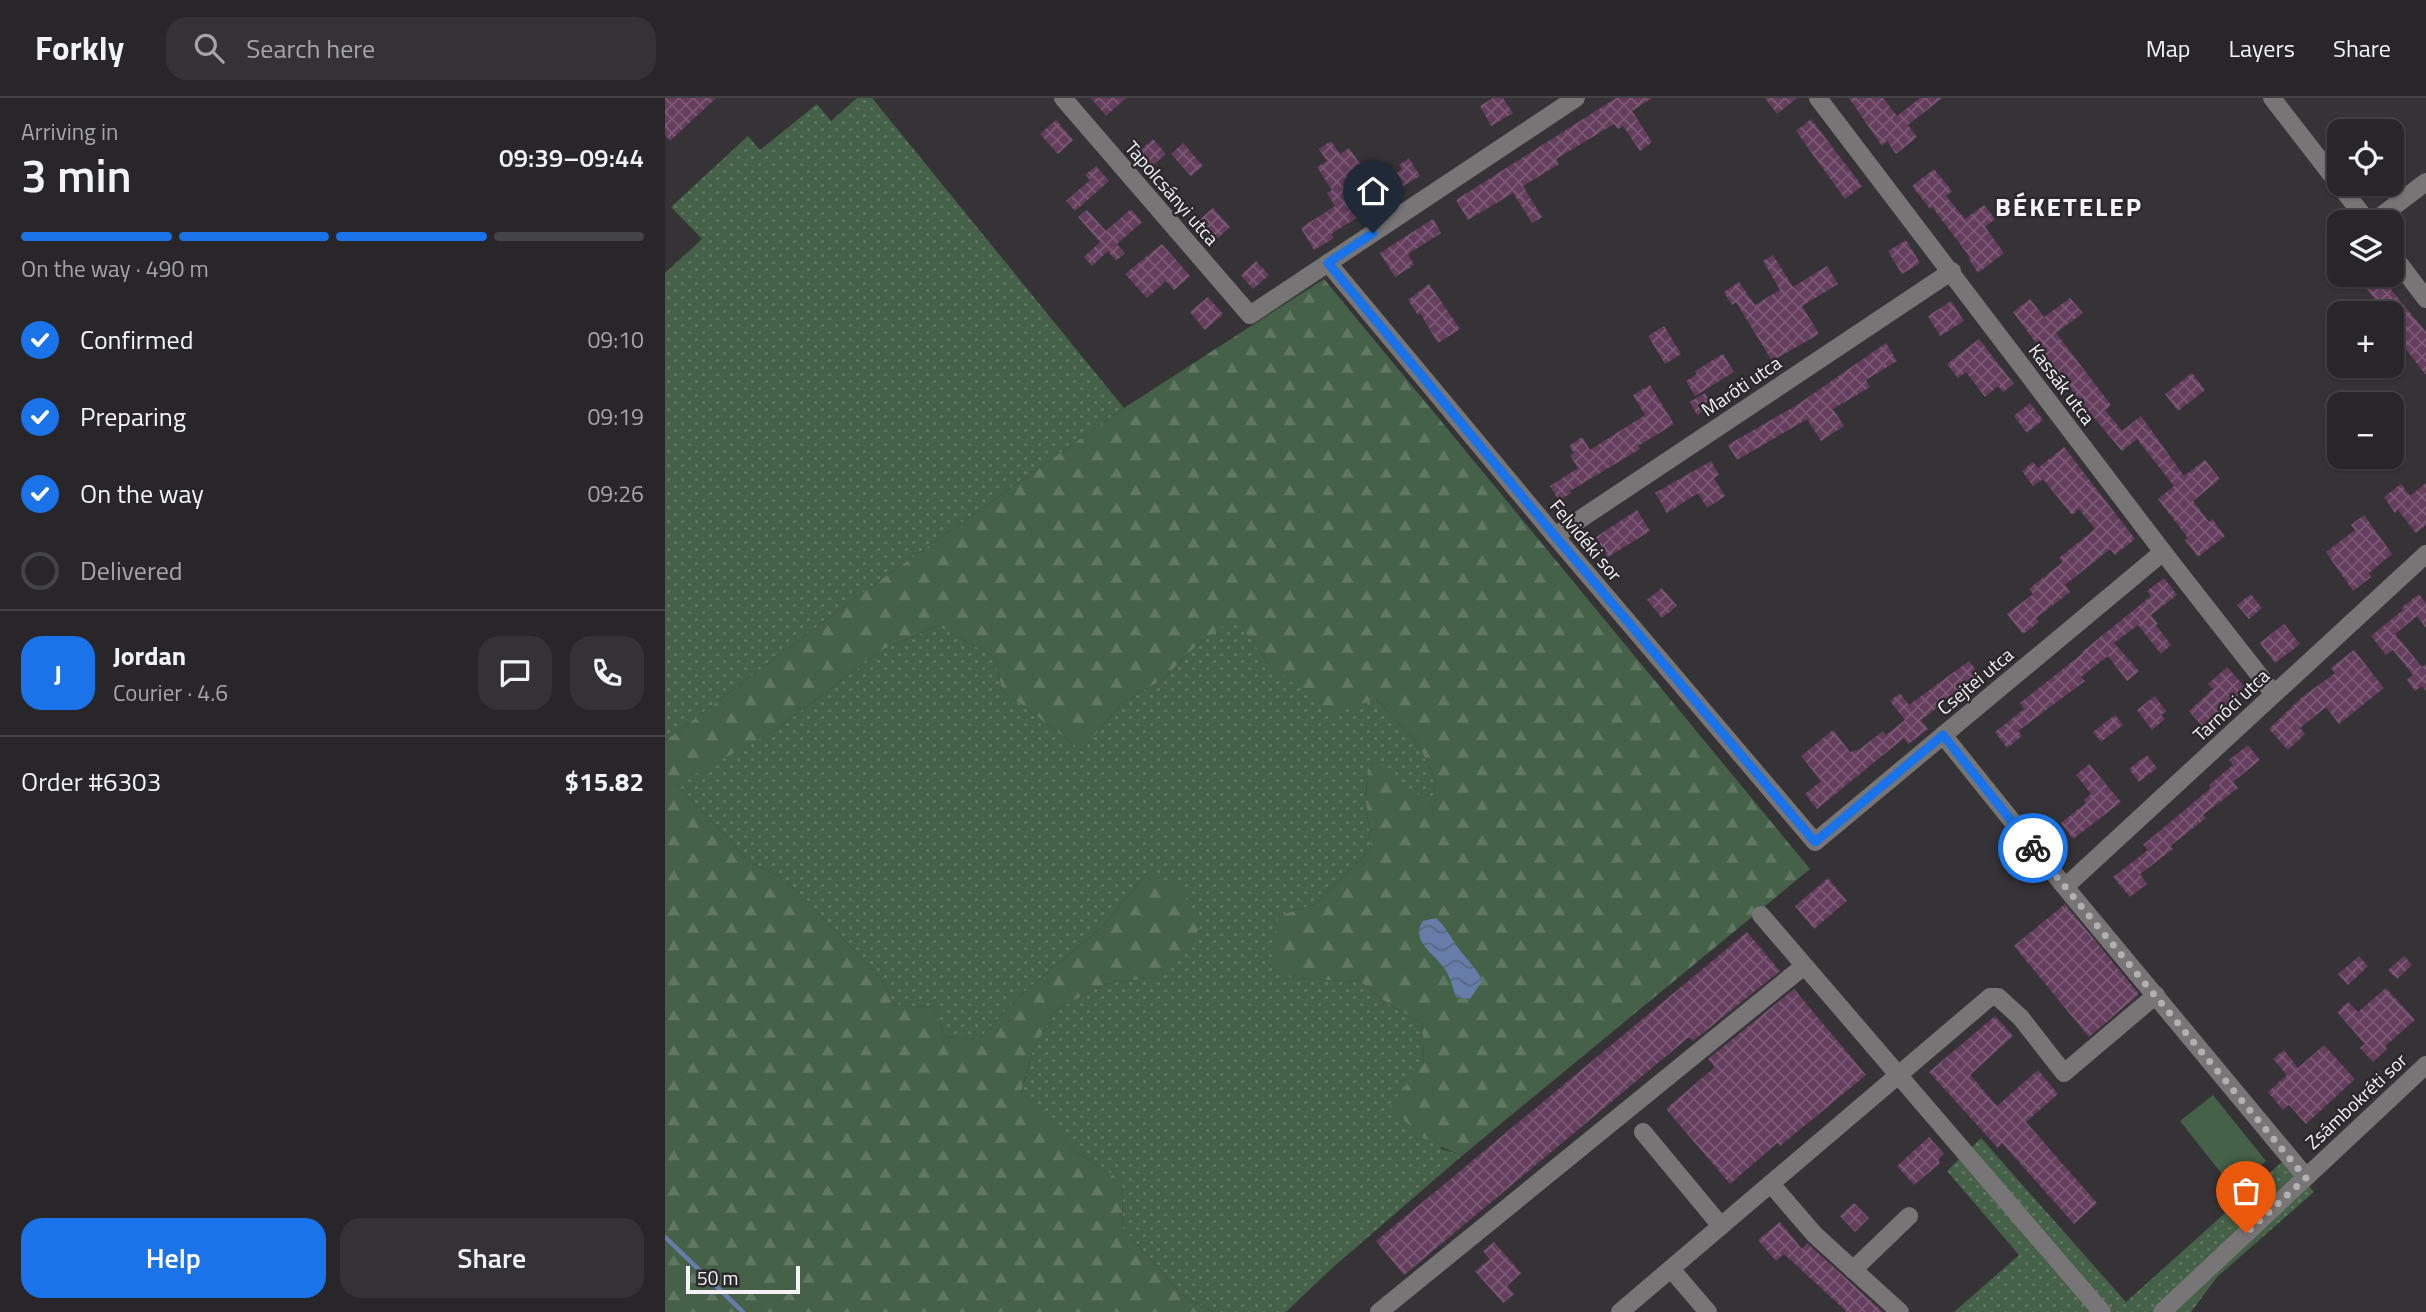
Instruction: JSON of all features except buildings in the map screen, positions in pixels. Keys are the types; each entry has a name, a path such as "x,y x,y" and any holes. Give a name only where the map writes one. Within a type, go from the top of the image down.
{"street":[{"name":"Tapolcsányi utca","path":"1064,98 1249,315 1328,263"},
{"path":"1328,263 1576,98"},
{"name":"Kassák utca","path":"1818,98 2274,694"},
{"path":"2272,98 2361,210"},
{"path":"2387,210 2426,182"},
{"name":"Felvidéki sor","path":"1328,263 1815,842"},
{"path":"2404,270 2426,299"},
{"name":"Maróti utca","path":"1555,536 1952,271"},
{"name":"Csejtei utca","path":"1815,842 2163,552"},
{"name":"Tarnóci utca","path":"2065,887 2426,554"},
{"path":"1943,735 2306,1178"},
{"path":"1761,915 2102,1312"},
{"path":"1380,1312 1804,966"},
{"path":"1621,1312 1990,997 1998,997 2021,1018 2064,1073 2156,995"},
{"name":"Zsámbokréti sor","path":"2162,1312 2426,1065"},
{"path":"1643,1132 1721,1226"},
{"path":"1771,1184 1815,1235 1900,1312"},
{"path":"1853,1270 1909,1216"},
{"path":"1671,1269 1708,1312"}],"green space":[{"path":"857,98 872,98 1124,408 855,598 665,741 665,273 702,239 671,207 748,136 760,150 817,104 831,121"},
{"path":"1324,279 1810,869 1463,1155 1422,1136 1389,1105 1424,1064 1422,1023 1390,1005 1360,982 1282,977 1271,954 1278,916 1315,904 1371,849 1366,801 1368,760 1431,803 1436,780 1418,744 1376,699 1335,714 1270,666 1235,618 1198,644 1163,679 1120,705 1082,751 1002,690 995,657 938,626 884,649 774,731 677,784 750,862 786,880 881,978 894,1005 934,1007 945,1037 979,1039 1018,997 1103,926 1147,873 1178,886 1202,923 1187,951 1156,977 1105,984 1056,1010 1033,1050 1021,1093 1074,1150 1122,1181 1123,1228 1182,1295 1213,1312 665,1312 665,741 855,598 1124,408"},
{"path":"1235,617 1270,666 1376,699 1418,744 1436,780 1431,804 1368,760 1366,801 1371,849 1315,904 1278,916 1283,977 1360,982 1390,1005 1422,1023 1424,1064 1441,1149 1463,1155 1331,1269 1286,1312 1213,1312 1182,1295 1123,1228 1122,1181 1074,1150 1021,1094 1033,1050 1056,1010 1105,984 1156,977 1147,873 1103,926 1018,997 979,1039 945,1037 934,1007 894,1005 881,978 786,880 750,862 676,783 774,731 884,649 938,626 995,657 1002,690 1082,751 1120,705 1163,679 1198,644"},
{"path":"2213,1095 2266,1161 2233,1188 2180,1121"},
{"path":"1981,1138 2126,1302 2282,1162 2291,1166 2314,1192 2217,1277 2191,1312 1954,1312 2019,1255 1947,1171"}],"water":[{"path":"1436,918 1482,981 1470,999 1456,997 1446,971 1421,941 1419,935 1423,921"}],"waterway":[{"path":"665,1237 743,1312"}],"way so far":[{"path":"2033,848 2306,1178 2246,1233"}],"district":[{"name":"BÉKETELEP","path":"2069,207"}],"route":[{"path":"1373,233 1328,263 1815,842 1943,735 2033,848"}]}
